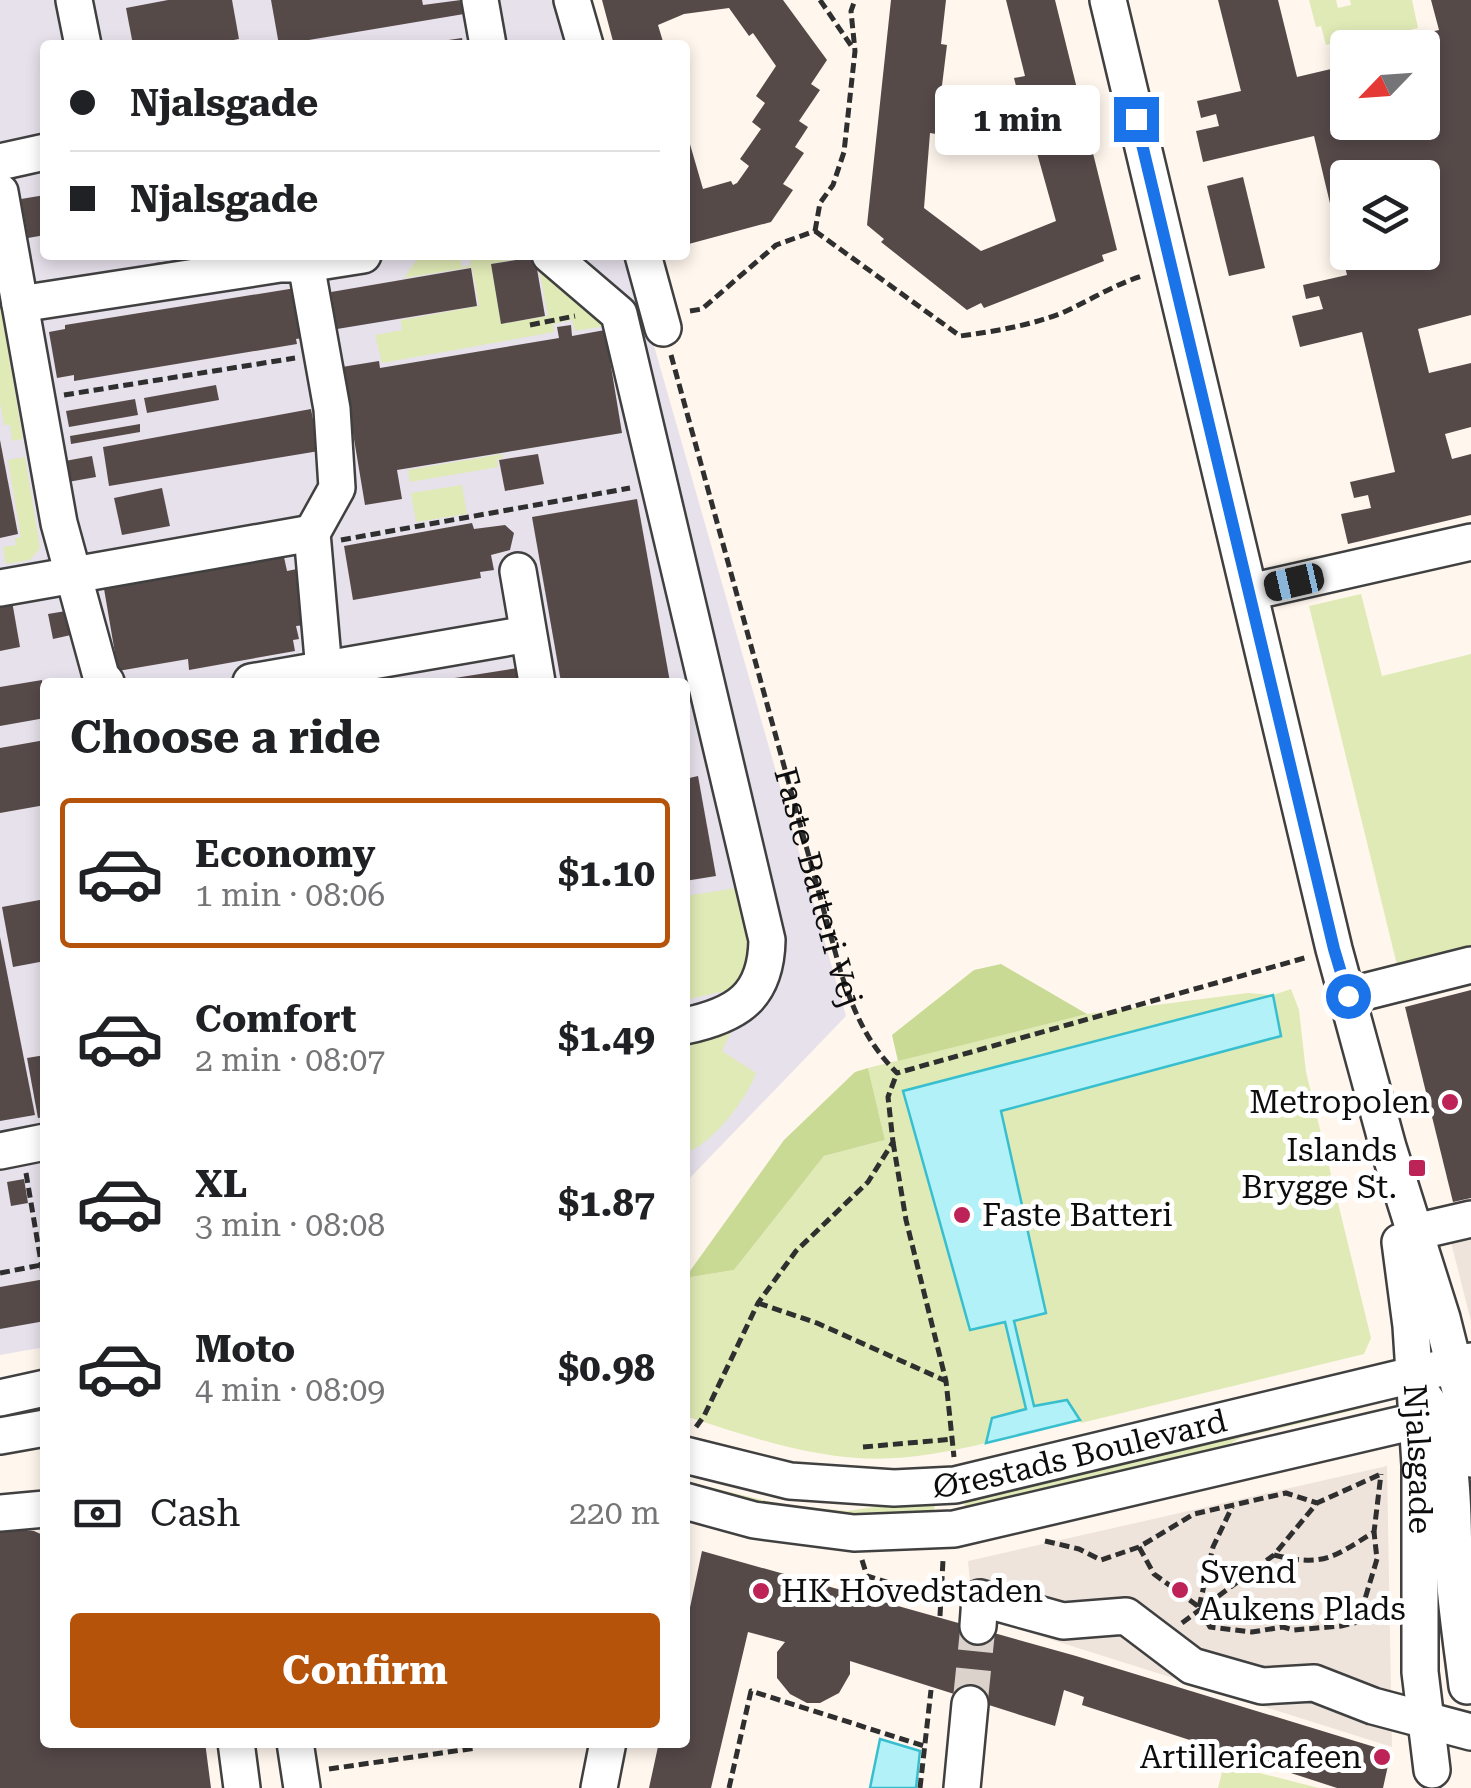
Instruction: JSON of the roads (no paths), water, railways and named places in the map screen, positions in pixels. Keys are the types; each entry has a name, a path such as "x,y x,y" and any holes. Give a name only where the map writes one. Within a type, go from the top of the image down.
{"street":[{"path":"74,0 82,40"},
{"path":"480,0 487,40"},
{"path":"572,0 584,40"},
{"name":"Njalsgade","path":"1108,0 1334,949 1388,1146 1442,1318 1462,1363 1430,1401"},
{"path":"0,162 40,153"},
{"path":"0,192 58,523 103,678"},
{"path":"20,304 280,264 331,260"},
{"path":"556,260 619,314 767,940 764,972 748,1000 730,1013 690,1025"},
{"path":"644,260 662,323"},
{"path":"306,264 332,409 337,488 312,539 324,676 528,634"},
{"path":"0,588 72,573 312,539"},
{"path":"1250,592 1471,542"},
{"path":"518,571 536,678"},
{"path":"1348,996 1471,964"},
{"name":"Njalsgade","path":"1388,1146 1430,1401 1420,1464 1434,1583 1439,1678 1449,1726"},
{"path":"1415,1232 1471,1220"},
{"path":"0,1398 40,1389"},
{"path":"1430,1401 1448,1462 1456,1590 1469,1674 1430,1779"},
{"name":"Njalsgade","path":"1430,1401 1471,1458"},
{"name":"Ørestads Boulevard","path":"690,1441 790,1481 894,1488 955,1485 1430,1401"},
{"name":"Ørestads Boulevard","path":"690,1502 754,1520 854,1533 954,1529 1430,1401"},
{"path":"0,1436 40,1429"},
{"path":"0,1513 40,1509"},
{"path":"979,1612 1063,1621 1126,1616 1192,1666 1262,1686 1314,1683 1373,1706 1449,1726"},
{"path":"962,1788 970,1704"},
{"path":"237,1748 242,1788"},
{"path":"599,1788 607,1748"}],"water":[{"path":"1273,995 1281,1036 1001,1111 1046,1313 1014,1321 1034,1406 1067,1400 1080,1420 986,1443 992,1418 1026,1409 1005,1322 970,1330 903,1091"},
{"path":"880,1739 920,1751 916,1788 870,1788"}],"tunnel":[{"path":"970,1704 978,1626"}],"place":[{"name":"Metropolen","path":"1450,1102"},
{"name":"Islands Brygge St.","path":"1417,1168"},
{"name":"Faste Batteri","path":"962,1215"},
{"name":"Svend Aukens Plads","path":"1180,1590"},
{"name":"HK Hovedstaden","path":"761,1591"},
{"name":"Artillericafeen","path":"1382,1757"}]}
